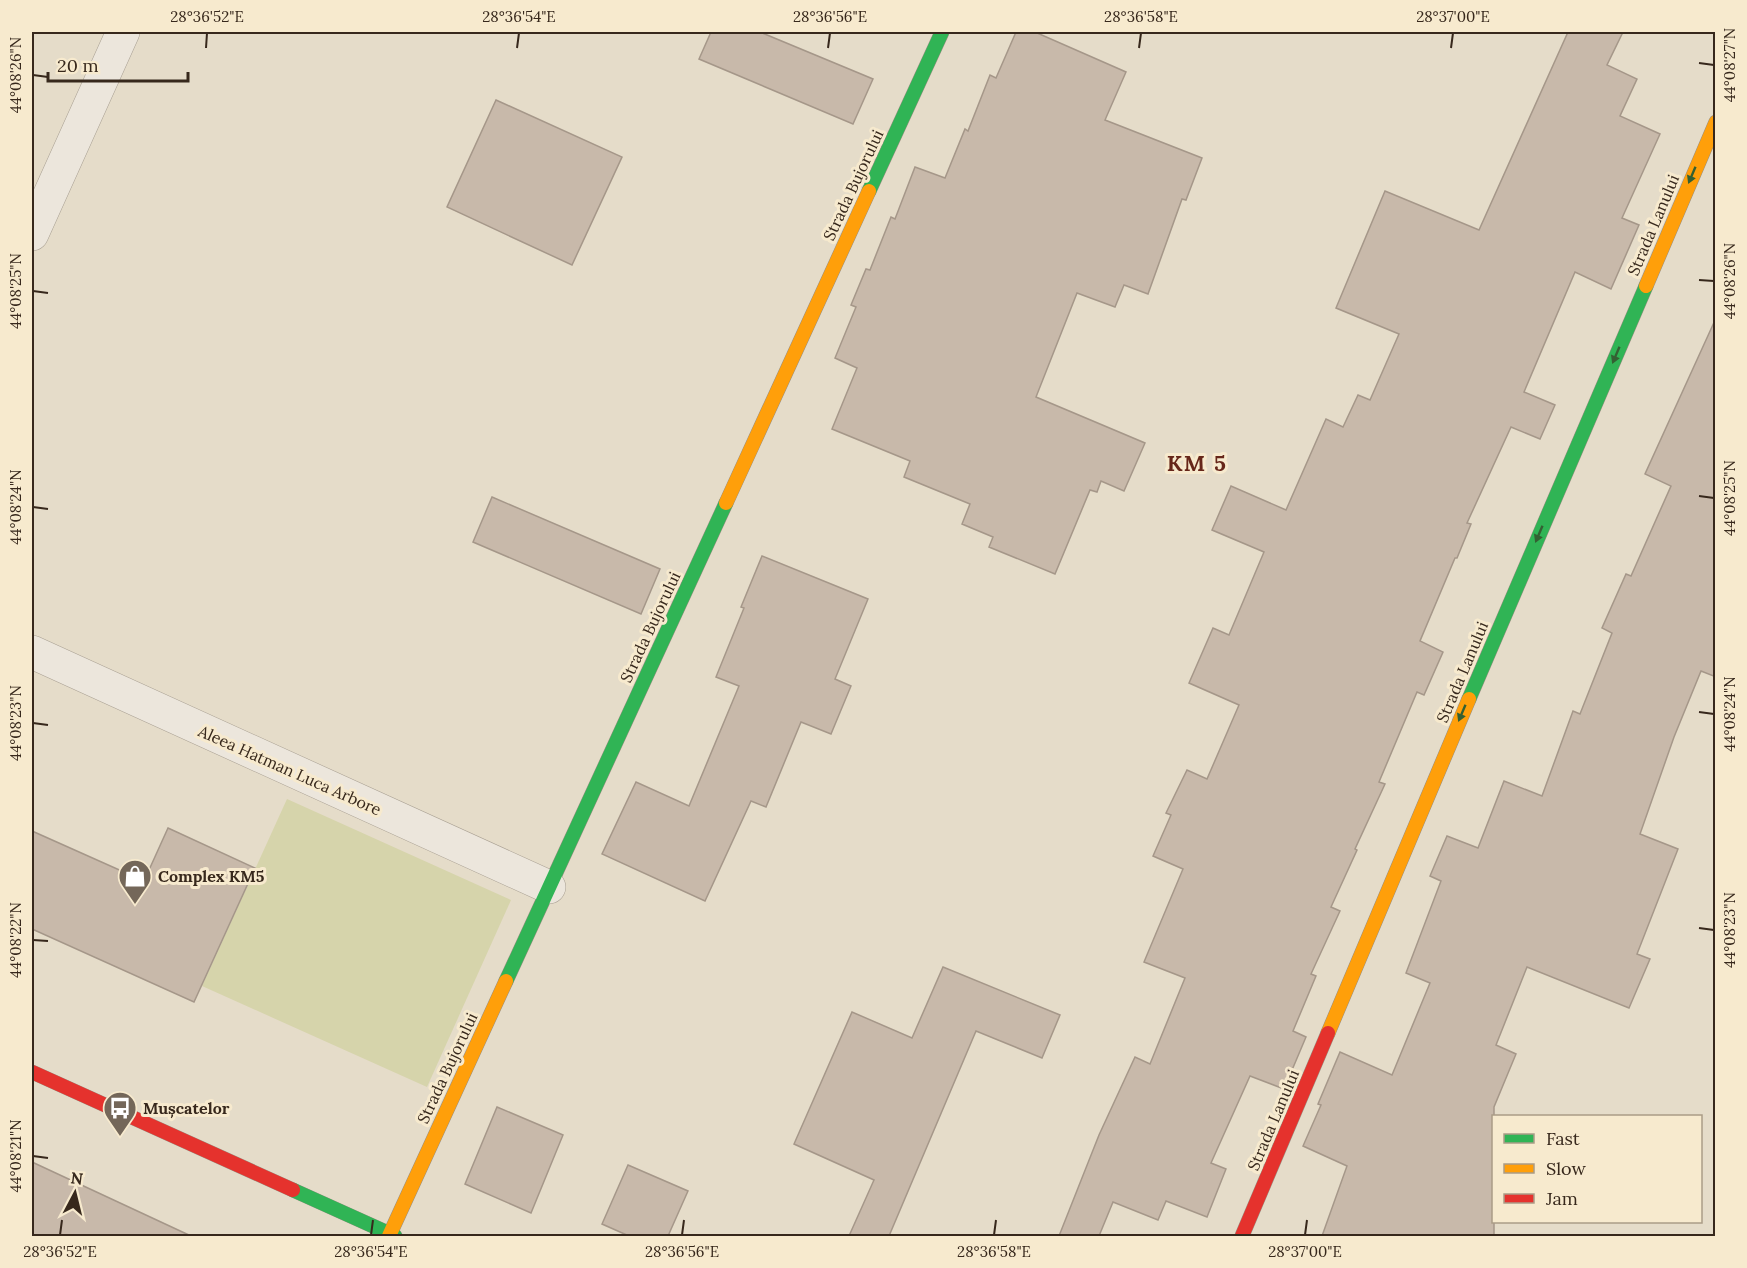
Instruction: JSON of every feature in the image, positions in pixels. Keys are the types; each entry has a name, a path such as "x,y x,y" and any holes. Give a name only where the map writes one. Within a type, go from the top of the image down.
{"street":[{"path":"32,234 123,32"},
{"name":"Strada Bujorului","path":"391,1236 942,32"},
{"name":"Strada Lanului","path":"1242,1236 1478,676 1716,122"},
{"name":"Aleea Hatman Luca Arbore","path":"32,652 549,887"},
{"path":"32,1072 391,1236"}],"shaded area":[{"path":"287,799 511,900 427,1087 202,986"}],"building":[{"path":"711,32 760,32 873,79 853,124 699,59"},
{"path":"1016,32 1035,32 1126,72 1105,120 1202,158 1186,200 1182,199 1148,294 1124,285 1115,307 1077,293 1036,397 1145,443 1124,491 1101,481 1097,492 1090,490 1055,574 989,547 993,537 962,524 970,504 904,477 910,461 832,429 857,368 835,358 856,307 851,305 866,269 870,270 891,217 895,219 915,167 945,178 965,129 968,131 990,75 996,78"},
{"path":"1568,32 1623,32 1607,65 1637,79 1620,116 1660,134 1622,218 1639,225 1611,289 1575,272 1524,392 1555,405 1540,439 1511,427 1467,523 1471,524 1420,641 1443,652 1424,695 1417,692 1379,782 1385,784 1331,907 1340,911 1311,974 1316,976 1293,1031 1306,1037 1284,1089 1250,1076 1211,1163 1226,1169 1207,1217 1166,1201 1158,1220 1113,1202 1099,1236 1059,1236 1099,1135 1135,1057 1150,1064 1185,978 1144,962 1183,869 1153,856 1171,815 1166,813 1187,770 1207,779 1239,705 1189,683 1213,628 1229,635 1264,552 1212,530 1231,486 1286,510 1326,419 1343,427 1358,395 1370,400 1399,334 1336,308 1385,191 1479,230"},
{"path":"496,100 622,157 572,265 447,207"},
{"path":"1716,318 1716,677 1701,671 1674,737 1640,834 1678,849 1637,954 1650,959 1629,1008 1527,967 1496,1045 1516,1054 1494,1107 1494,1115 1492,1115 1494,1236 1322,1236 1347,1166 1303,1146 1340,1052 1392,1075 1430,983 1406,973 1441,881 1430,876 1447,836 1478,848 1504,781 1542,796 1573,711 1580,714 1612,633 1602,628 1626,574 1631,576 1671,486 1645,474"},
{"path":"492,497 660,569 641,614 473,542"},
{"path":"762,556 868,599 835,679 851,686 831,734 801,722 766,807 751,801 705,901 602,854 636,782 689,806 739,686 716,677"},
{"name":"Complex KM5","path":"168,828 255,868 194,1002 32,929 32,831 144,881"},
{"path":"943,967 1060,1015 1042,1058 976,1031 889,1236 849,1236 874,1180 794,1144 852,1012 912,1038"},
{"path":"497,1107 563,1135 531,1213 465,1184"},
{"path":"32,1162 191,1236 32,1236"},
{"path":"628,1165 688,1191 668,1236 629,1236 602,1224"}],"traffic: fast":[{"path":"869,191 942,32"},
{"path":"1469,699 1646,286"},
{"path":"506,981 726,503"},
{"path":"293,1190 395,1236"}],"traffic: slow":[{"path":"1646,286 1716,122"},
{"path":"726,503 869,191"},
{"path":"1328,1033 1469,699"},
{"path":"389,1236 506,981"}],"traffic: jam":[{"path":"1242,1236 1328,1033"},
{"path":"32,1072 293,1190"}],"place":[{"name":"Complex KM5","path":"135,905"},
{"name":"Mușcatelor","path":"120,1137"}],"district":[{"name":"KM 5","path":"1197,463"}]}
